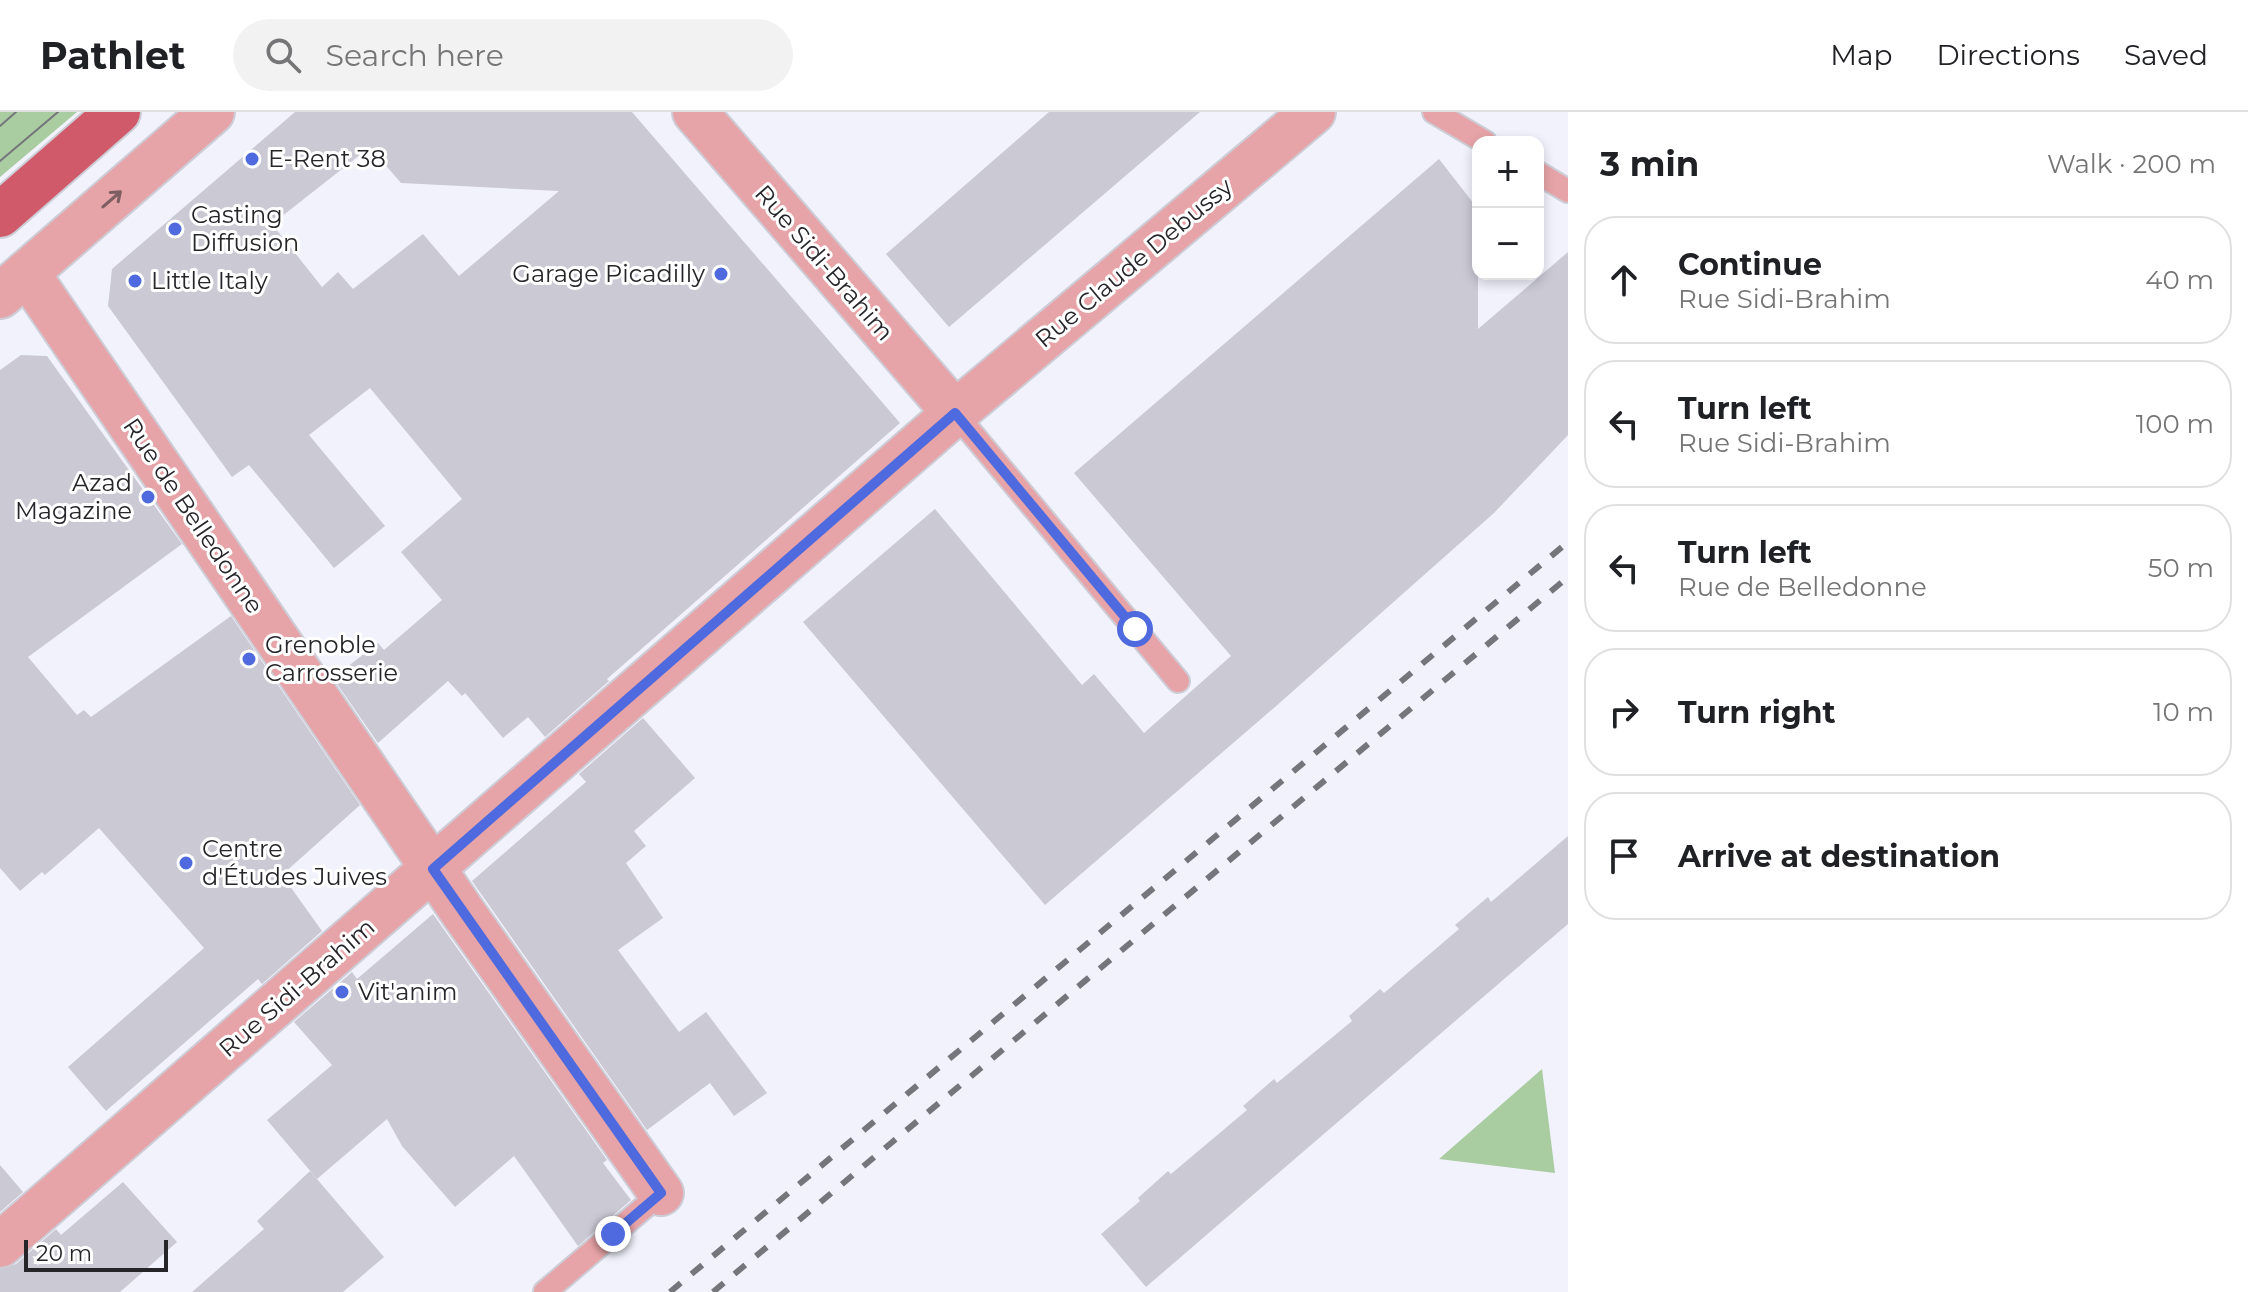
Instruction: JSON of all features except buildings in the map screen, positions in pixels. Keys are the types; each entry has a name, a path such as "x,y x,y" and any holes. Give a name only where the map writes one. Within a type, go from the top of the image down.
{"main road":[{"path":"0,215 118,112"}],"street":[{"path":"13,284 212,112"},
{"name":"Rue Sidi-Brahim","path":"0,1245 955,413 695,112"},
{"name":"Rue Claude Debussy","path":"955,413 1313,112"},
{"name":"Rue de Belledonne","path":"13,284 433,869 661,1193"}],"lane":[{"path":"1434,112 1475,136"},
{"path":"1544,177 1568,191"},
{"name":"Rue Sidi-Brahim","path":"955,413 1178,681"},
{"path":"545,1292 661,1193"}],"green space":[{"path":"0,112 77,112 0,177"},
{"path":"1542,1069 1555,1173 1439,1159"}],"tram line":[{"path":"0,126 16,112"},
{"path":"0,161 58,112"}],"railway":[{"path":"670,1292 1568,542"},
{"path":"713,1292 1568,577"}],"place":[{"name":"E-Rent 38","path":"252,159"},
{"name":"Casting Diffusion","path":"175,229"},
{"name":"Garage Picadilly","path":"721,274"},
{"name":"Little Italy","path":"135,281"},
{"name":"Azad Magazine","path":"148,497"},
{"name":"Grenoble Carrosserie","path":"249,659"},
{"name":"Centre d'Études Juives","path":"186,863"},
{"name":"Vit'anim","path":"342,992"}],"route":[{"path":"613,1234 661,1193 433,869 955,413 1135,629"}]}
